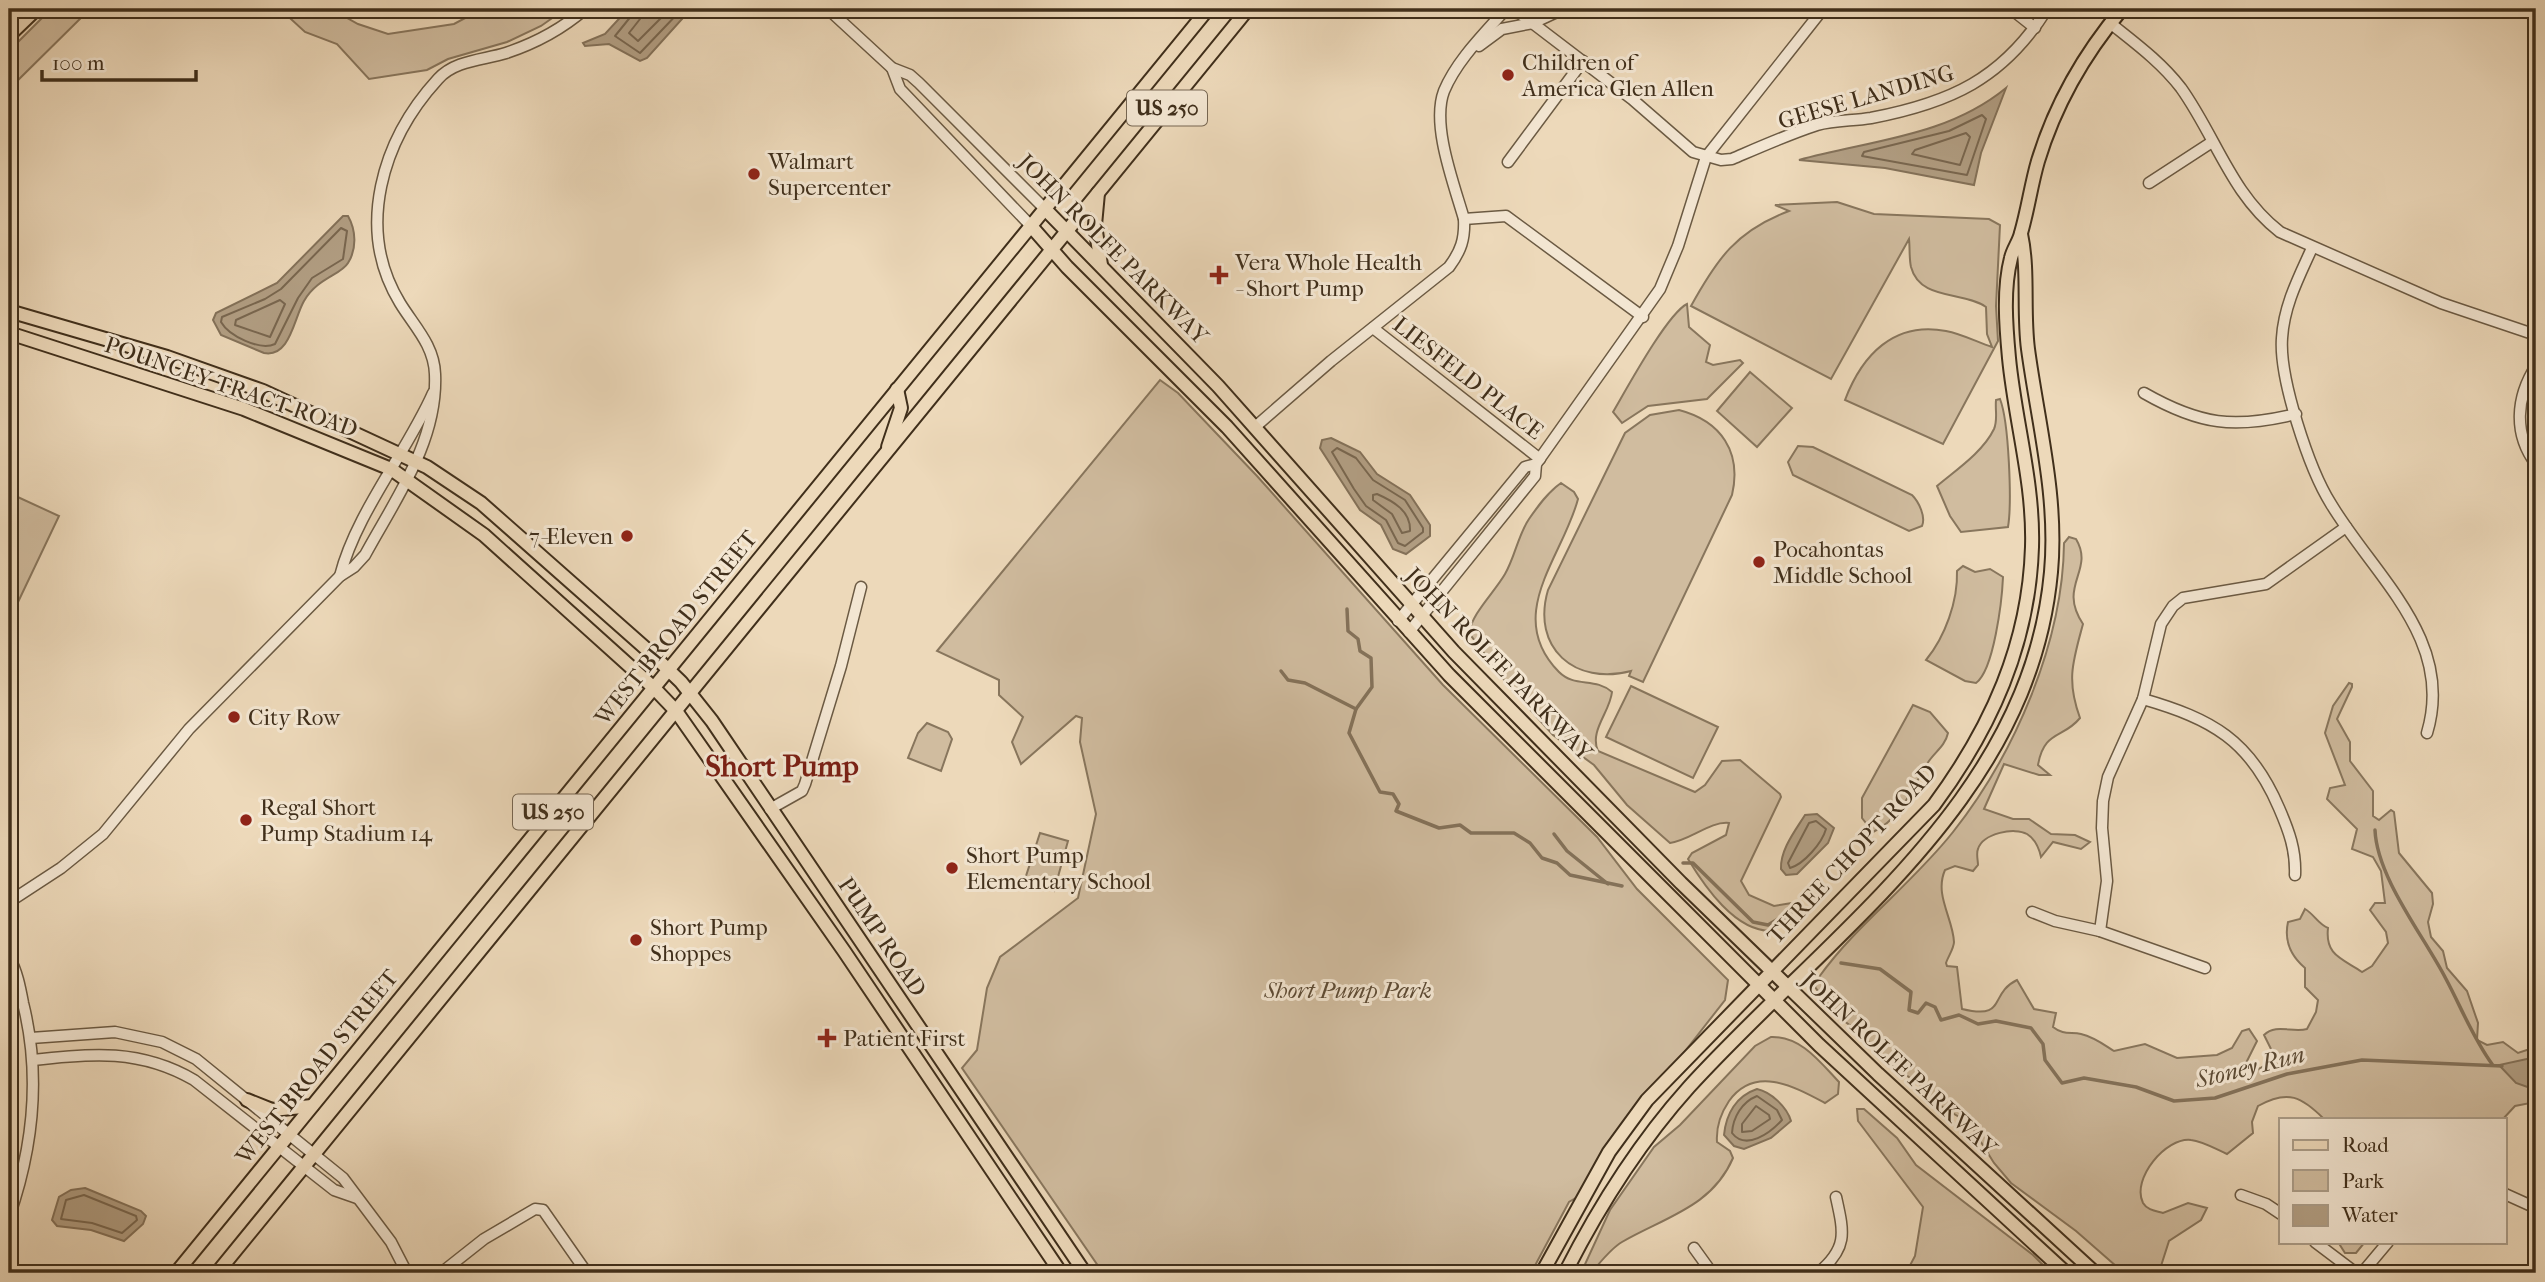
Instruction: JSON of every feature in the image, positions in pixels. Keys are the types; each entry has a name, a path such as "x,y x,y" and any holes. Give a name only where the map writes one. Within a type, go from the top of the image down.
{"highway":[{"path":"9,34 34,9"}],"main road":[{"name":"WEST BROAD STREET","path":"176,1273 1208,9"},
{"name":"US 250","path":"217,1273 1248,9"},
{"name":"THREE CHOPT ROAD","path":"1542,1273 1603,1162 1647,1100 1770,970 1934,805 1972,752 1994,709 2009,672 2024,616 2032,548 2030,490 2008,330 2011,257 2021,234 2030,189 2047,136 2068,89 2110,23 2122,9"},
{"path":"1098,192 1095,225 1102,267"},
{"name":"JOHN ROLFE PARKWAY","path":"1045,209 1255,427 1421,616 1770,970 2095,1273"},
{"name":"JOHN ROLFE PARKWAY","path":"1031,226 1227,427 1398,621 1774,1001 1948,1167 2066,1273"},
{"name":"THREE CHOPT ROAD","path":"1564,1273 1598,1209 1636,1153 1689,1087 1874,900 1952,813 1992,754 2030,671 2048,599 2053,524 2025,327 2025,252 2021,234"},
{"name":"POUNCEY TRACT ROAD","path":"9,311 167,357 263,391 416,460 481,503 669,670 691,693"},
{"name":"POUNCEY TRACT ROAD","path":"9,333 244,409 407,478 499,547 654,688"},
{"path":"888,451 901,408 897,389"},
{"name":"PUMP ROAD","path":"654,688 676,712 844,951 1061,1273"},
{"name":"PUMP ROAD","path":"691,693 1085,1273"},
{"path":"247,1100 272,1110 312,1106"}],"street":[{"path":"9,902 61,868 103,834 189,729 340,576 354,567 365,555 407,478 431,426 434,389 435,372 428,344 400,303 378,244 377,201 392,149 421,99 440,76 473,60 526,46 552,33 585,9"},
{"name":"JOHN ROLFE PARKWAY","path":"828,9 891,68 910,75 919,83 1045,209"},
{"path":"1255,427 1449,267 1460,252 1465,234 1464,219 1440,126 1440,110 1444,92 1467,55 1506,9"},
{"path":"1514,9 1583,61 1693,152 1706,157"},
{"path":"1467,55 1502,29 1532,23 1563,9"},
{"path":"1409,632 1535,476 1538,462 1643,317 1660,289 1678,246 1706,157 1823,9"},
{"path":"2011,9 2035,28"},
{"name":"GEESE LANDING","path":"1706,157 1732,159 1818,125 1872,117 1959,94 1986,78 2010,57 2047,9"},
{"path":"2110,23 2160,63 2182,89 2241,193 2264,219 2280,232 2441,303 2536,335"},
{"path":"1508,162 1583,61"},
{"name":"JOHN ROLFE PARKWAY","path":"891,68 900,89 1031,226"},
{"path":"2149,183 2211,142"},
{"path":"1464,219 1506,216 1643,317"},
{"path":"2312,248 2286,311 2281,341 2283,366 2296,414 2322,488 2427,647 2433,680 2427,733"},
{"name":"LIESFELD PLACE","path":"1373,328 1538,462"},
{"path":"2536,366 2522,395 2519,414 2524,442 2536,464"},
{"path":"340,576 344,562 390,469 434,389"},
{"path":"2144,393 2173,409 2213,422 2259,423 2296,414"},
{"path":"1398,621 1525,467 1538,462"},
{"path":"2100,931 2107,881 2102,828 2103,801 2112,768 2143,699 2161,624 2172,606 2190,596 2250,589 2266,583 2346,527"},
{"path":"770,809 802,791 805,784 841,666 861,587"},
{"path":"2143,699 2189,713 2212,725 2249,754 2264,775 2291,836 2295,875"},
{"path":"2032,912 2055,921 2100,931 2205,968"},
{"path":"9,957 15,967 31,1038 33,1060 27,1151 9,1217"},
{"path":"31,1038 115,1032 162,1042 203,1063 344,1178 398,1252 407,1273"},
{"path":"33,1060 101,1053 130,1055 160,1063 194,1080 334,1190 358,1198"},
{"path":"2506,1194 2536,1208"},
{"path":"2241,1195 2266,1204 2279,1213"},
{"path":"1818,1273 1835,1259 1844,1233 1836,1197"},
{"path":"441,1273 484,1239 536,1209 543,1210 587,1273"},
{"path":"2318,1244 2356,1273"},
{"path":"2362,1273 2386,1244"},
{"path":"1694,1248 1712,1273"}],"green space":[{"path":"51,9 90,9 9,89 9,51"},
{"path":"280,9 331,9 358,24 388,34 454,24 482,9 565,9 541,26 507,42 448,59 427,70 369,79 337,44 305,32"},
{"path":"1837,202 1874,214 1989,219 2000,225 1996,306 1998,341 1943,444 1845,400 1852,384 1871,356 1882,345 1911,331 1946,331 1992,347 1987,334 1986,307 1923,285 1911,267 1909,239 1831,379 1691,306 1730,248 1755,228 1789,211 1775,205"},
{"path":"1687,304 1689,327 1710,345 1706,362 1713,365 1740,360 1743,363 1707,399 1648,406 1622,423 1613,412 1658,337"},
{"path":"1750,372 1792,408 1757,447 1717,411"},
{"name":"Short Pump Park","path":"1160,380 1178,393 1257,476 1443,685 1597,837 1637,889 1728,980 1725,1000 1647,1100 1586,1192 1569,1202 1531,1273 1103,1273 962,1068 977,1050 987,988 1000,957 1078,898 1096,814 1080,742 1082,718 1076,716 1021,764 1012,742 1023,717 999,695 999,680 937,651"},
{"path":"2000,399 2006,425 2009,463 2008,527 1961,532 1950,516 1937,486 1968,460 1989,437 1996,422 1996,400"},
{"path":"1679,410 1706,422 1725,440 1734,465 1732,495 1643,682 1629,676 1631,671 1592,673 1562,658 1552,645 1546,629 1544,611 1548,590 1625,433 1650,415"},
{"path":"1798,446 1813,447 1912,495 1921,510 1922,526 1909,531 1793,475 1788,462"},
{"path":"1561,483 1574,492 1578,499 1542,586 1536,608 1536,629 1543,651 1565,677 1599,685 1612,692 1596,736 1598,751 1695,792 1705,785 1722,761 1740,760 1780,794 1781,797 1741,881 1749,895 1774,906 1798,902 1797,909 1771,931 1745,924 1733,916 1712,894 1688,859 1692,853 1726,835 1729,823 1715,825 1670,843 1627,805 1594,765 1553,735 1508,685 1469,633 1479,611 1505,574 1529,519"},
{"path":"9,493 59,516 9,621"},
{"path":"2069,537 2076,539 2081,550 2074,599 2083,624 2072,681 2080,718 2074,725 2049,740 2045,746 2038,765 2050,775 2039,775 2004,764 1984,809 2013,819 2029,819 2051,834 2075,835 2090,842 2081,849 2053,842 2041,857 2036,844 2027,834 2008,831 1993,835 1981,843 1977,851 1978,865 1973,871 1955,866 1945,870 1942,879 1943,897 1954,942 1946,963 1947,966 1957,967 1962,1009 1986,1011 1992,1008 2008,986 2017,980 2034,1009 2056,1013 2053,1027 2057,1030 2090,1037 2114,1051 2145,1044 2177,1058 2217,1055 2232,1048 2242,1031 2249,1029 2257,1041 2244,1067 2253,1072 2271,1062 2274,1055 2264,1035 2279,1029 2307,1029 2316,1012 2318,1000 2305,987 2305,968 2292,953 2288,941 2288,922 2300,919 2305,909 2308,911 2328,928 2329,944 2336,955 2362,972 2372,966 2388,943 2386,932 2370,910 2375,903 2385,903 2381,871 2373,857 2352,849 2357,829 2327,799 2330,788 2345,785 2325,733 2333,706 2349,683 2352,687 2337,719 2350,742 2350,761 2373,791 2373,816 2379,820 2391,810 2394,812 2399,853 2432,893 2433,904 2428,922 2431,937 2443,951 2447,968 2467,991 2478,1023 2477,1040 2487,1045 2503,1042 2518,1053 2536,1047 2536,1112 2530,1103 2515,1106 2504,1118 2323,1118 2309,1105 2294,1098 2269,1101 2258,1106 2252,1122 2253,1133 2227,1154 2191,1140 2171,1145 2153,1161 2146,1172 2141,1193 2143,1203 2149,1209 2163,1213 2188,1203 2207,1208 2201,1220 2169,1241 2161,1266 2167,1273 2124,1273 2076,1231 2011,1183 1994,1163 1969,1123 1931,1100 1919,1084 1887,1062 1863,1035 1836,1015 1815,987 1819,977 1850,939 1953,832 1975,802 2015,733 2045,658 2055,620 2064,543"},
{"path":"1963,566 1975,572 1990,569 2003,577 1992,650 1988,664 1976,683 1965,681 1926,660 1939,641 1949,618 1957,571"},
{"path":"1631,686 1718,727 1693,778 1606,737"},
{"path":"1913,705 1930,712 1948,733 1899,811 1873,832 1862,818 1862,798"},
{"path":"927,723 948,732 952,739 941,771 908,758 918,733"},
{"path":"1040,833 1068,841 1054,891 1029,884 1026,876"},
{"path":"1771,1037 1792,1041 1809,1052 1839,1082 1838,1094 1825,1103 1787,1085 1762,1081 1739,1090 1726,1106 1717,1131 1717,1142 1730,1151 1733,1158 1713,1188 1686,1209 1618,1245 1591,1273 1581,1273 1610,1210 1654,1147 1680,1125 1755,1046"},
{"path":"1857,1109 1864,1109 1897,1138 1916,1165 2033,1255 2051,1273 1906,1273 1915,1256 1923,1207 1858,1121"},
{"path":"2339,1244 2363,1244 2356,1253 2345,1253"}],"water":[{"path":"628,9 691,9 647,58 640,61 609,44 585,46 583,43 605,34"},
{"path":"2006,88 1981,153 1974,185 1885,168 1799,160 1933,127 1983,104"},
{"path":"343,216 348,216 354,233 351,258 345,267 309,293 290,335 280,349 273,353 264,353 221,335 213,320 216,313 277,283"},
{"path":"1331,438 1360,452 1377,474 1410,495 1430,525 1430,536 1406,554 1393,549 1381,525 1360,510 1320,448 1322,440"},
{"path":"1817,814 1834,828 1828,843 1797,874 1786,875 1781,869 1781,862 1789,841 1805,815"},
{"path":"2536,1057 2536,1090 2516,1083 2499,1065"},
{"path":"1757,1089 1778,1101 1791,1121 1771,1138 1744,1149 1734,1146 1724,1135 1727,1120 1738,1101"},
{"path":"85,1188 141,1211 146,1216 143,1224 124,1241 91,1230 57,1226 52,1220 59,1197 71,1190"}],"waterway":[{"name":"Stoney Run","path":"1347,609 1348,631 1358,639 1360,651 1371,658 1372,687 1356,709 1349,733 1380,792 1393,794 1399,804 1396,811 1439,828 1460,825 1471,833 1514,833 1530,843 1542,858 1557,863 1570,875 1622,886"},
{"path":"1281,671 1288,680 1305,683 1356,709"},
{"path":"2375,830 2378,848 2393,887 2492,1064"},
{"path":"1554,834 1567,851 1608,884"},
{"name":"Stoney Run","path":"1683,863 1693,863 1753,922 1768,925 1791,911"},
{"name":"Stoney Run","path":"1841,963 1880,969 1911,992 1909,1010 1918,1013 1926,1003 1935,1007 1941,1020 1959,1015 1978,1024 1996,1021 2031,1028 2043,1044 2045,1060 2062,1083 2084,1078 2136,1087 2174,1101 2215,1098 2287,1074 2362,1060 2502,1066"}],"place":[{"name":"Children of America Glen Allen","path":"1508,75"},
{"name":"Walmart Supercenter","path":"754,174"},
{"name":"Vera Whole Health - Short Pump","path":"1219,275"},
{"name":"7-Eleven","path":"627,536"},
{"name":"Pocahontas Middle School","path":"1759,562"},
{"name":"City Row","path":"234,717"},
{"name":"Regal Short Pump Stadium 14","path":"246,820"},
{"name":"Short Pump Elementary School","path":"952,868"},
{"name":"Short Pump Shoppes","path":"636,940"},
{"name":"Patient First","path":"827,1038"}],"district":[{"name":"Short Pump","path":"782,766"}]}
